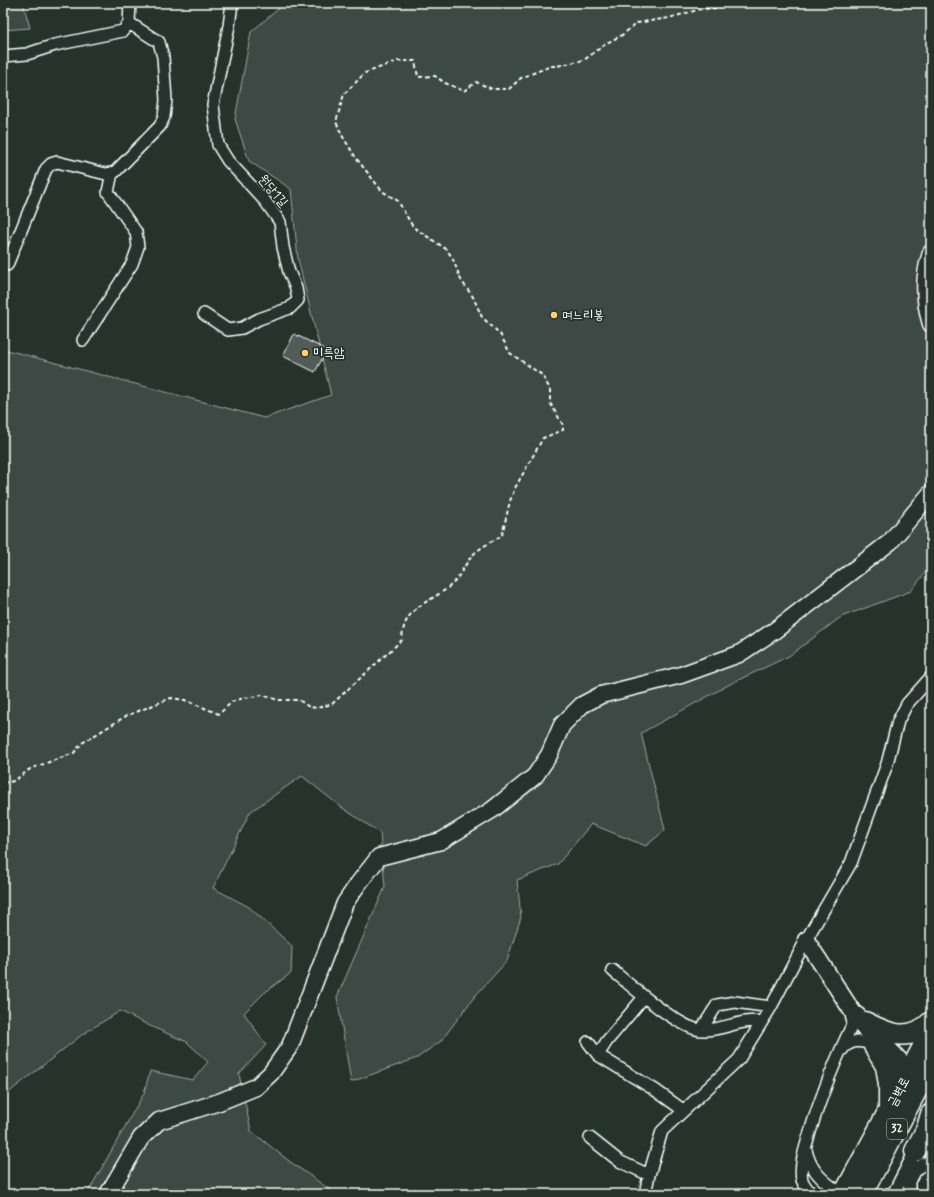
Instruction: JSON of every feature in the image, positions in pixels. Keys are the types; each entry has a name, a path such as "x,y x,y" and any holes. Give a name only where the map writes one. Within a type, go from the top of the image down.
{"highway":[{"path":"856,1017 879,1029 898,1036 910,1034 925,1028 931,1022"},
{"path":"856,1017 886,1066 889,1085 897,1111"},
{"path":"856,1017 909,1073 910,1083 897,1111"},
{"name":"금벽로","path":"909,1073 931,1032"},
{"name":"금벽로","path":"840,1192 931,1064"},
{"name":"금벽로","path":"862,1194 897,1111"},
{"path":"926,1159 926,1128 931,1114"}],"street":[{"path":"3,56 27,54 55,45 123,31 129,22 130,3"},
{"name":"원당1길","path":"204,314 228,330 242,328 259,319 290,308 298,300 296,288 289,272 283,247 280,222 266,201 228,161 218,145 212,105 229,26 232,3"},
{"path":"3,263 7,265 46,169 51,164 57,162 106,174 115,172 160,126 164,117 166,100 163,57 159,42 129,22"},
{"path":"83,340 132,264 138,247 136,232 108,192 112,173"},
{"path":"931,253 928,263 925,293 931,324"},
{"path":"108,1194 141,1138 159,1121 219,1102 256,1087 271,1072 290,1046 345,903 379,857 408,848 441,841 492,810 535,776 550,755 562,725 582,705 601,695 681,675 739,654 774,631 890,542 931,493"},
{"path":"645,1194 662,1131 739,1059 771,1007 806,940 851,863 887,764 898,721 907,704 931,677"},
{"path":"806,940 856,1017 837,1056 815,1115 806,1147 802,1166 802,1181 810,1193 813,1194"},
{"path":"612,970 644,997 684,1025 701,1030 719,1029 754,1020 762,1022"},
{"path":"598,1055 607,1041 644,997"},
{"path":"701,1030 717,1005 735,1002 771,1007"},
{"path":"837,1056 846,1045 851,1042 859,1041 873,1045"},
{"path":"588,1042 598,1055 655,1090 683,1110"},
{"path":"590,1138 619,1161 649,1175"},
{"path":"806,1147 808,1160 822,1180 840,1192"},
{"path":"909,1182 926,1159"},
{"path":"908,1194 909,1182 916,1170 924,1163 926,1159"},
{"path":"888,1194 894,1192 926,1159"},
{"path":"898,1194 906,1178 926,1159"}],"path":[{"path":"3,783 14,781 30,769 74,753 82,743 126,716 171,698 185,700 219,714 232,702 262,695 278,700 299,700 309,707 317,708 332,704 402,640 402,629 408,617 414,610 451,585 473,555 502,535 510,501 515,488 543,438 563,430 563,425 550,403 550,389 542,375 510,353 500,334 482,317 461,280 452,257 446,249 413,226 398,201 382,191 356,158 336,122 344,94 365,73 398,62 414,60 418,77 434,76 464,92 476,82 492,89 509,89 521,78 551,66 584,60 622,35 637,23 669,18 702,9 718,8 730,3"}],"shaded area":[{"path":"3,3 23,3 30,28 3,30"},
{"path":"285,3 931,3 931,565 911,591 841,617 789,656 732,683 641,733 665,830 646,846 591,824 558,864 517,880 521,917 507,961 475,996 441,1041 417,1058 351,1082 337,997 385,887 380,833 341,807 302,776 250,812 213,888 249,907 292,946 291,973 264,993 244,1013 266,1045 239,1074 251,1131 289,1161 336,1194 87,1194 144,1093 150,1071 193,1080 208,1062 187,1042 120,1011 83,1034 13,1089 3,1099 3,349 264,418 331,395 298,259 291,189 249,161 235,119 251,32"}],"building":[{"name":"미륵암","path":"294,334 327,350 315,372 283,356"}],"place":[{"name":"며느리봉","path":"554,315"},
{"name":"미륵암","path":"305,353"}]}
